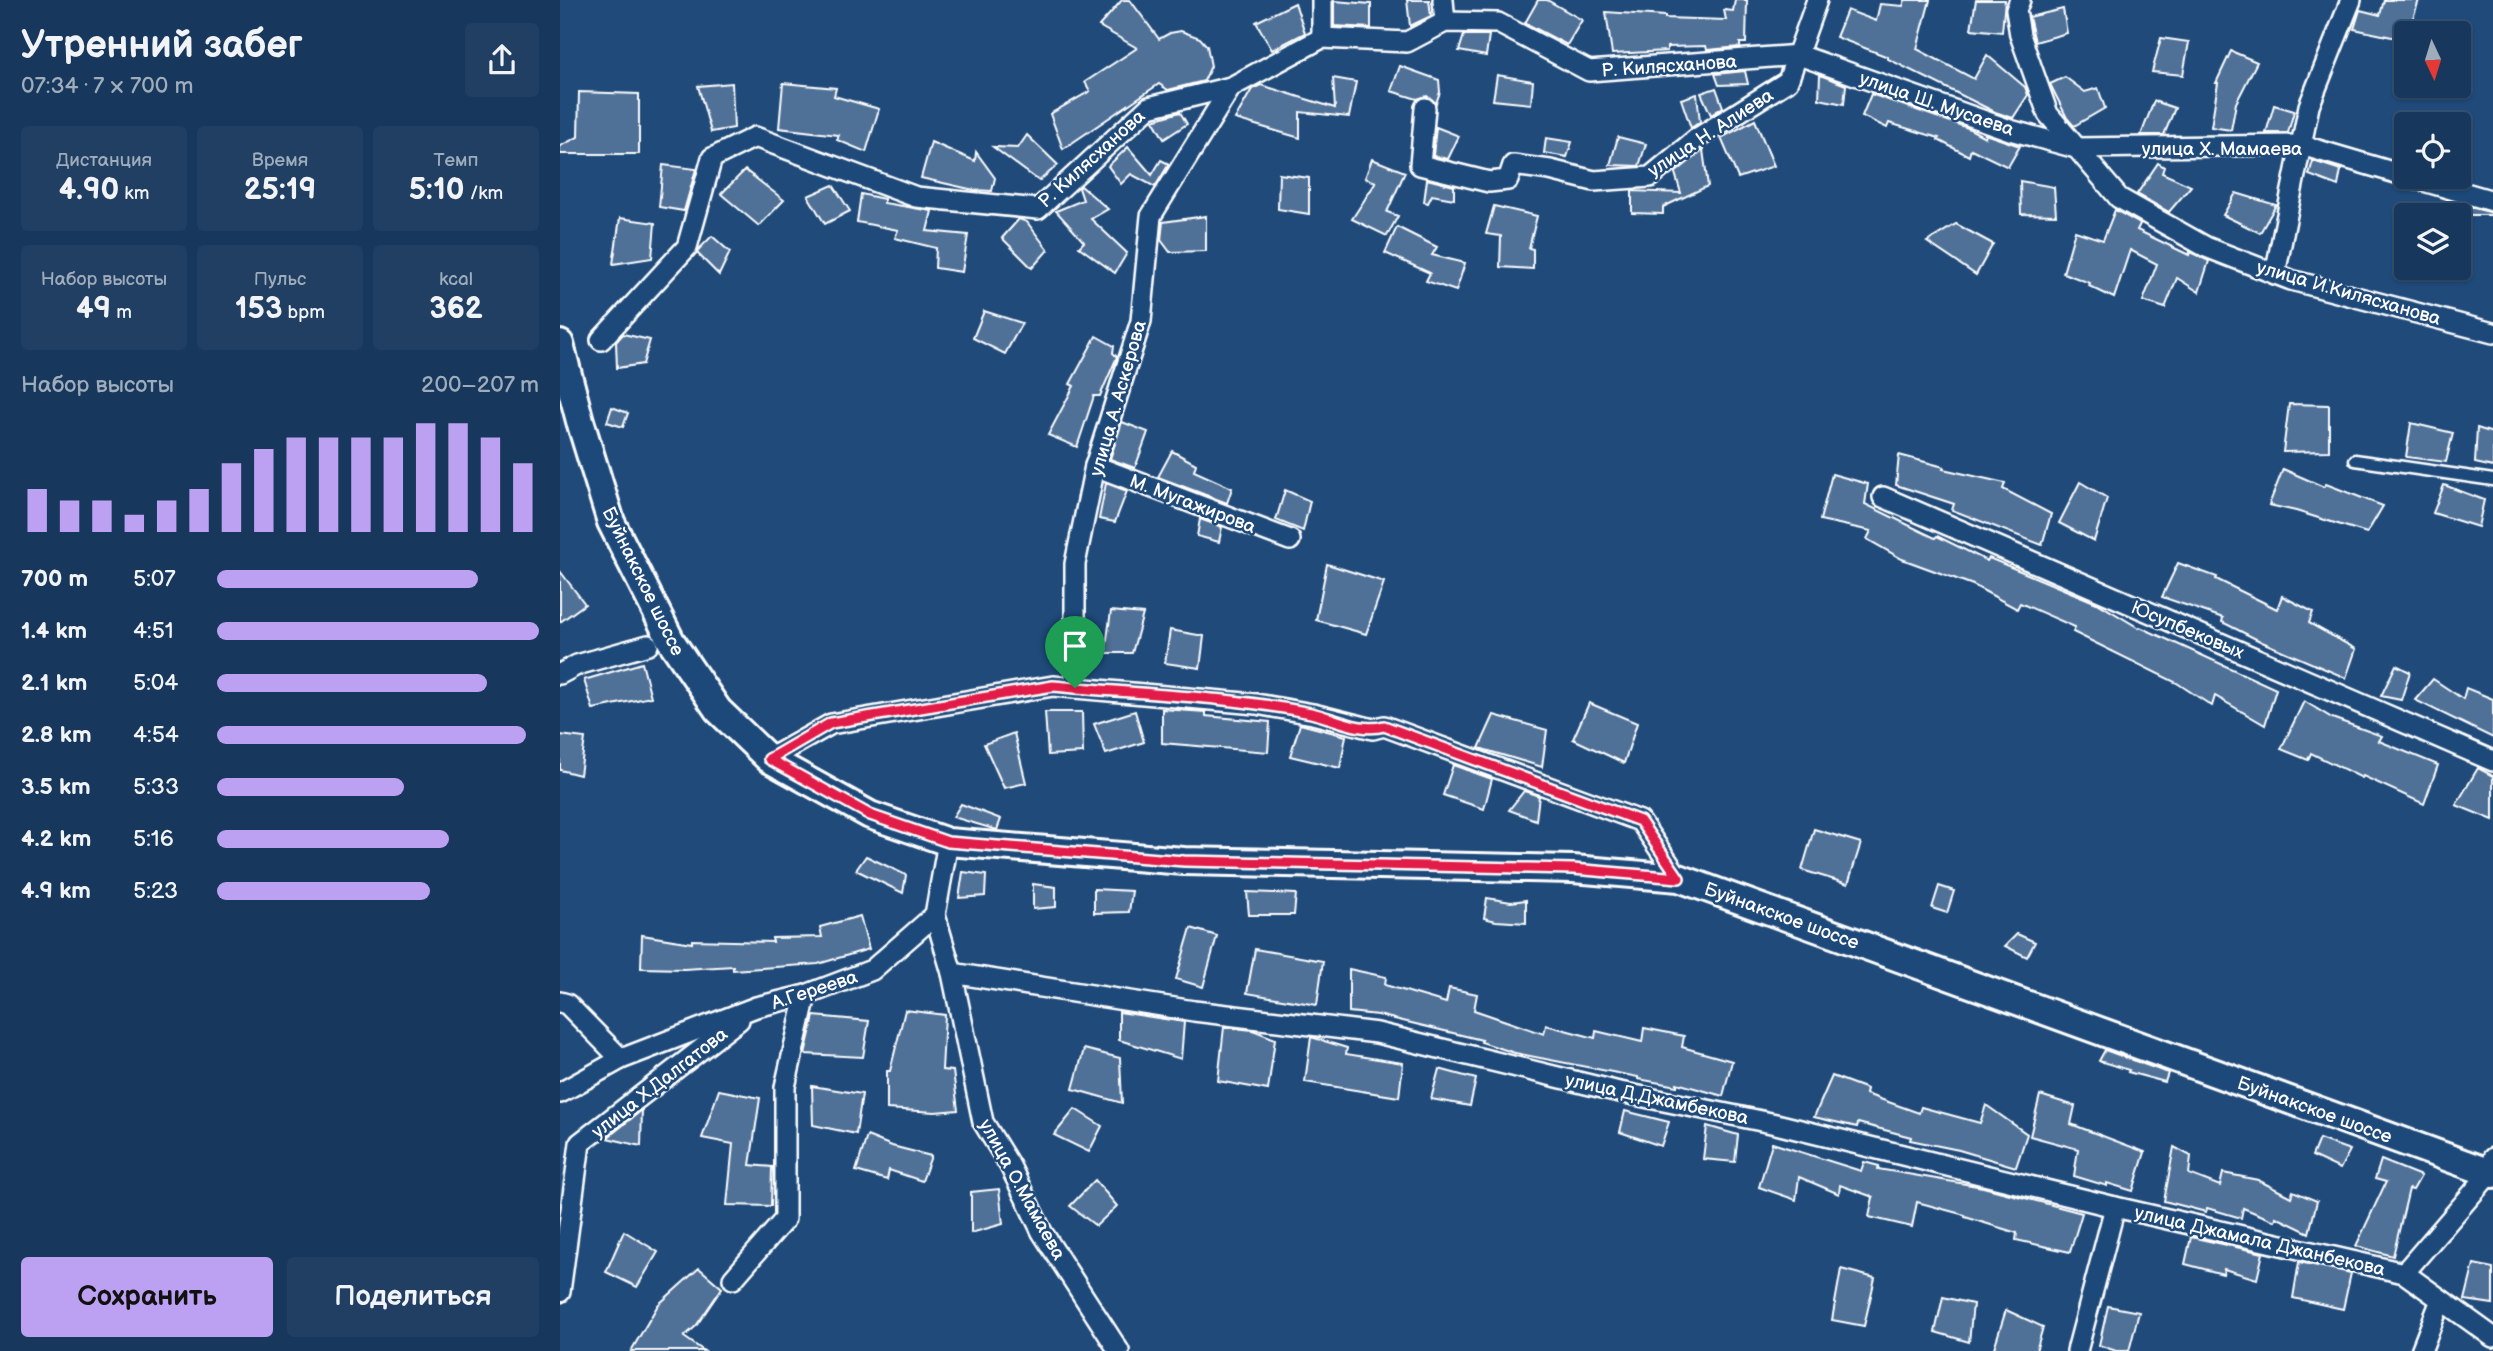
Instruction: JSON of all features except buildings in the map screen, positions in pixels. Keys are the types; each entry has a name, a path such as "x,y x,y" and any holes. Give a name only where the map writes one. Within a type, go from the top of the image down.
{"main road":[{"name":"Буйнакское шоссе","path":"560,344 611,522 671,641 718,710 769,759 870,815 948,842 1184,861 1573,869 1679,878 2492,1168"}],"street":[{"path":"1322,0 1322,38 1407,43 1445,22 1443,0"},
{"path":"1799,55 1817,0"},
{"name":"улица И.Килясханова","path":"2020,0 2015,10 2020,35 2048,114 2119,198 2206,247 2291,280 2493,333"},
{"path":"2276,274 2309,106 2351,0"},
{"name":"Р. Килясханова","path":"1445,22 1498,23 1589,71 1799,55"},
{"name":"Р. Килясханова","path":"601,340 688,247 712,158 755,137 916,197 1038,209 1149,107 1231,87 1322,38"},
{"name":"улица Н. Алиева","path":"1425,108 1420,165 1489,182 1508,180 1513,166 1550,170 1594,180 1650,177 1696,139 1788,82 1799,55"},
{"name":"улица Ш. Мусаева","path":"1799,55 2010,130 2076,148"},
{"name":"улица А. Аскерова","path":"1075,688 1075,564 1095,466 1141,321 1151,216 1231,87"},
{"name":"улица Х. Мамаева","path":"2076,148 2301,145 2394,172"},
{"name":"улица Х. Мамаева","path":"2452,189 2493,201"},
{"name":"М. Мугажирова","path":"1095,466 1290,540"},
{"name":"Юсупбековых","path":"1883,497 2493,761"},
{"path":"560,674 577,665 649,645"},
{"path":"769,759 831,723 1053,686 1256,704 1313,713 1373,729 1384,726 1640,821 1679,878"},
{"path":"935,915 948,842"},
{"name":"улица О.Мамаева","path":"935,915 951,973 983,1122 1010,1166 1042,1232 1119,1351"},
{"name":"A.Гереева","path":"560,1093 621,1059 756,1007 806,995 872,970 935,915"},
{"name":"улица Д.Джамбекова","path":"951,973 1194,1011 1377,1033 1615,1091 1776,1124 2115,1207"},
{"path":"733,1279 785,1219 785,1087 806,995"},
{"path":"560,1002 568,1004 621,1059"},
{"name":"улица Х.Далгатова","path":"560,1292 580,1143 756,1007"},
{"path":"2492,1168 2404,1273 2493,1337"},
{"path":"2077,1351 2115,1207"},
{"name":"улица Джамала Джанбекова","path":"2115,1207 2404,1273"},
{"path":"2421,1351 2441,1300"}],"lane":[{"path":"2354,460 2493,481"}],"route":[{"path":"1053,686 1075,688 1256,704 1313,713 1373,729 1384,726 1640,821 1679,878 1573,869 1184,861 948,842 870,815 769,759 831,723 1053,686"}]}
